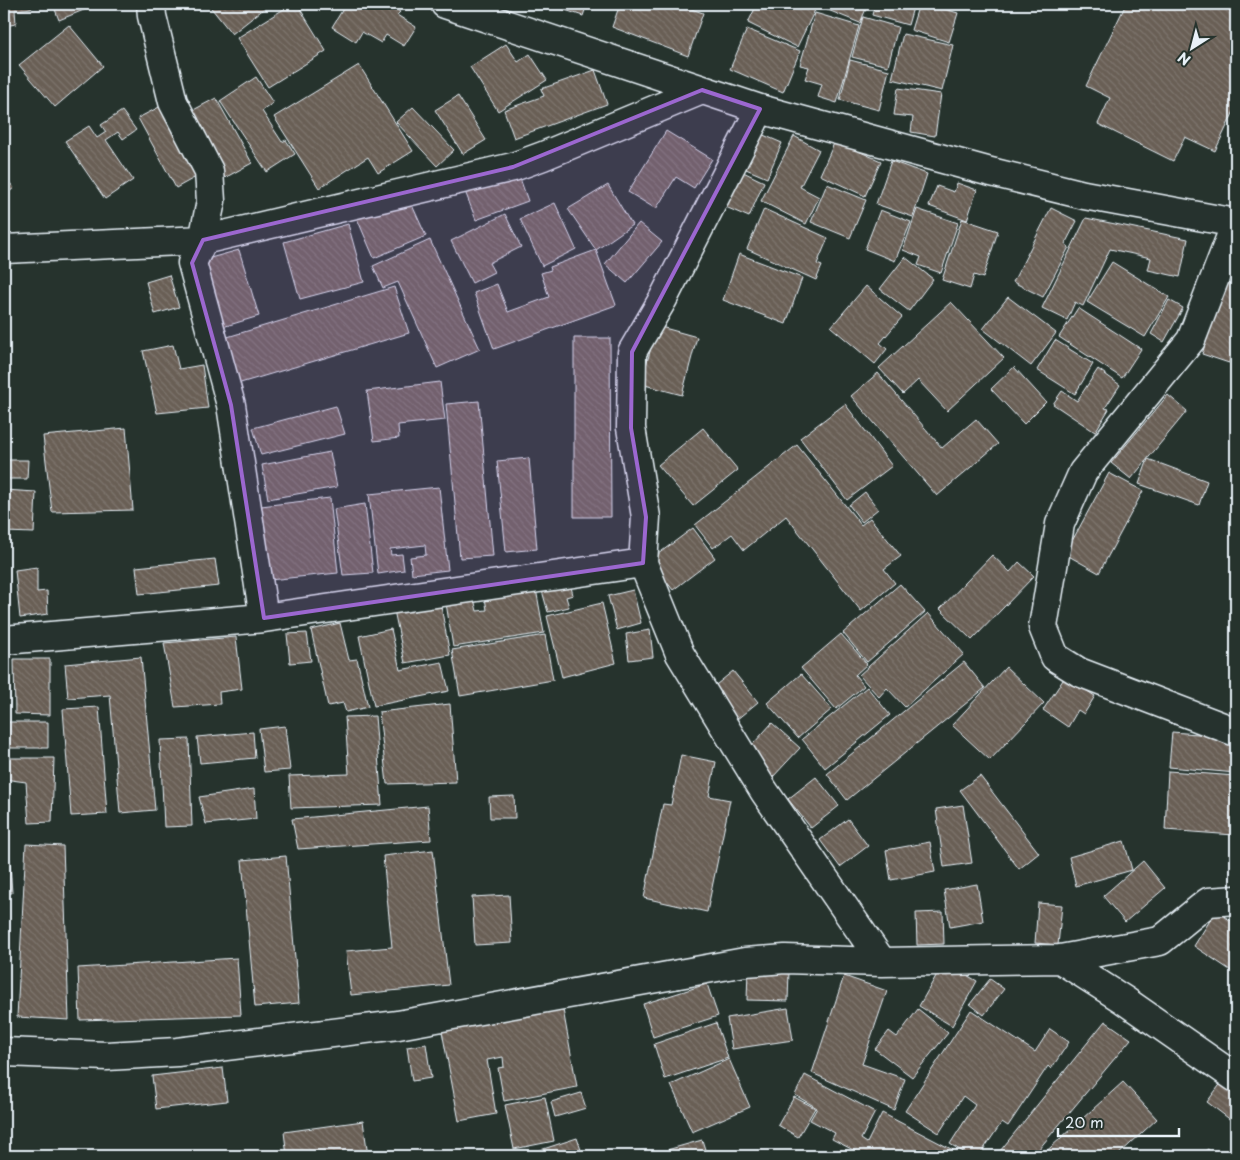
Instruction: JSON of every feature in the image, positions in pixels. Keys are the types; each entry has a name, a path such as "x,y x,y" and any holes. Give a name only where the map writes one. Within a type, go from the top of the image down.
{"street":[{"path":"151,4 152,16 174,102 209,171 211,201 203,240 192,263 231,405 264,618"},
{"path":"445,4 760,109 987,171 1084,195 1236,223 1191,340 1083,472 1060,524 1043,628 1055,657 1079,672 1236,732"},
{"path":"4,250 203,240 513,167 702,90"},
{"path":"760,109 663,299 632,352 631,428 646,517 643,563 680,654 764,791 882,962"},
{"path":"4,640 264,618 643,563"},
{"path":"4,1052 107,1056 177,1052 398,1025 745,962 785,959 882,962 1060,959 1160,941 1208,902 1236,900"},
{"path":"1060,959 1124,1000 1236,1078"}],"highlighted area":[{"path":"702,90 760,109 632,352 631,428 646,517 643,563 264,618 231,405 192,263 203,240 513,167"}],"building":[{"path":"4,4 32,4 32,8 15,10 16,24 4,26"},
{"path":"53,4 96,4 96,5 59,20"},
{"path":"208,4 270,4 232,34"},
{"path":"292,4 297,4 326,51 268,87 237,38"},
{"path":"346,4 388,4 400,12 397,15 416,27 404,46 386,35 381,43 362,32 356,42 332,27"},
{"path":"547,4 587,4 583,16"},
{"path":"620,4 677,4 703,13 688,56 612,27"},
{"path":"757,4 802,4 815,10 797,47 748,23"},
{"path":"825,4 868,4 860,23 823,8"},
{"path":"875,4 914,4 908,25 872,15"},
{"path":"919,4 928,4 958,13 949,42 911,30"},
{"path":"1126,4 1236,4 1236,107 1215,151 1185,137 1173,161 1098,124 1110,98 1086,86"},
{"path":"815,13 859,26 837,103 818,97 822,84 805,79 809,67 800,65"},
{"path":"863,17 898,27 888,66 852,57"},
{"path":"69,25 103,66 55,107 19,65"},
{"path":"747,29 800,51 783,92 730,69"},
{"path":"903,34 953,45 942,91 892,79"},
{"path":"506,44 518,62 530,54 547,80 498,111 470,67"},
{"path":"850,60 889,70 879,110 840,100"},
{"path":"359,65 413,151 378,173 368,157 319,188 274,117"},
{"path":"595,70 607,104 514,138 504,110 544,96 541,89"},
{"path":"256,77 273,103 262,111 282,142 286,140 295,154 267,172 220,101"},
{"path":"898,88 941,94 935,136 911,132 913,117 894,115"},
{"path":"458,96 486,140 463,154 435,110"},
{"path":"216,98 252,163 219,181 184,115"},
{"path":"167,103 205,172 176,188 138,118"},
{"path":"413,107 454,150 437,166 396,122"},
{"path":"122,111 136,130 123,139 118,132 106,140 133,180 105,199 65,141 89,126 97,138 106,132 101,125"},
{"path":"666,131 712,159 694,188 676,177 656,209 628,192"},
{"path":"754,131 782,143 767,178 739,166"},
{"path":"794,136 819,150 800,187 819,197 806,224 761,201"},
{"path":"835,141 881,161 865,196 820,175"},
{"path":"891,161 927,174 913,217 876,204"},
{"path":"516,167 528,201 476,220 463,186"},
{"path":"737,169 764,182 749,217 721,205"},
{"path":"4,176 14,188 4,196"},
{"path":"957,183 977,190 967,220 929,206 937,186 954,192"},
{"path":"827,184 866,200 850,238 811,222"},
{"path":"608,185 632,225 596,250 568,209"},
{"path":"407,194 426,236 374,258 356,216"},
{"path":"555,203 576,249 542,266 520,219"},
{"path":"1051,208 1077,221 1065,244 1069,247 1043,297 1013,282"},
{"path":"764,209 828,238 817,264 822,266 816,280 747,249"},
{"path":"917,209 958,223 941,273 918,265 921,257 903,250"},
{"path":"880,210 911,222 895,261 865,249"},
{"path":"505,214 521,247 489,263 494,272 472,283 451,241"},
{"path":"1086,218 1188,239 1180,277 1148,270 1151,258 1110,249 1083,306 1075,302 1067,320 1042,308"},
{"path":"962,219 998,231 983,278 974,275 970,289 942,280"},
{"path":"639,223 662,242 627,283 605,264"},
{"path":"348,224 364,282 300,299 284,242"},
{"path":"430,240 480,349 437,368 398,282 383,288 373,266"},
{"path":"239,250 259,316 216,329 196,262"},
{"path":"596,250 616,305 494,349 474,293 497,284 508,312 549,297 541,273 551,270 550,267"},
{"path":"739,254 802,278 786,324 723,300"},
{"path":"1234,256 1236,257 1236,343 1229,363 1202,354"},
{"path":"905,257 933,279 909,311 880,289"},
{"path":"1112,262 1169,297 1145,337 1087,302"},
{"path":"169,275 179,307 155,314 146,282"},
{"path":"866,286 902,317 880,343 887,349 875,364 831,327"},
{"path":"394,287 409,333 237,384 224,338"},
{"path":"1008,297 1056,333 1031,366 983,329"},
{"path":"1169,300 1183,308 1164,342 1151,334"},
{"path":"951,302 1004,358 947,411 918,380 903,394 879,368"},
{"path":"1078,308 1141,349 1122,378 1059,337"},
{"path":"657,326 697,337 682,395 641,384"},
{"path":"574,338 610,338 611,517 574,517"},
{"path":"1055,340 1093,364 1075,394 1037,370"},
{"path":"173,345 179,369 202,365 208,408 157,413 143,351"},
{"path":"1014,367 1046,402 1024,424 991,389"},
{"path":"1098,369 1120,385 1105,408 1109,409 1095,432 1053,404 1062,391 1077,401"},
{"path":"878,373 942,448 976,419 998,444 937,496 851,396"},
{"path":"440,382 445,420 398,425 399,438 374,441 367,391"},
{"path":"1168,395 1187,411 1131,479 1111,463"},
{"path":"479,401 493,556 460,558 446,404"},
{"path":"845,404 892,466 847,500 800,438"},
{"path":"336,406 345,434 261,455 253,428"},
{"path":"126,428 133,510 52,512 43,436"},
{"path":"703,428 738,470 693,506 658,465"},
{"path":"797,445 861,525 870,518 901,556 884,569 895,583 861,611 786,516 744,550 732,534 713,548 695,525"},
{"path":"330,452 337,487 268,499 262,465"},
{"path":"529,458 537,549 506,552 497,461"},
{"path":"1148,459 1207,481 1199,505 1139,484"},
{"path":"4,460 28,460 27,479 4,479"},
{"path":"1109,473 1143,491 1099,573 1065,554"},
{"path":"439,487 448,570 412,574 410,557 426,555 425,545 390,549 391,555 402,554 404,570 378,574 369,494"},
{"path":"4,490 36,492 34,533 4,532"},
{"path":"865,492 878,509 862,522 849,505"},
{"path":"330,498 338,573 269,580 261,506"},
{"path":"365,504 373,573 343,575 334,509"},
{"path":"693,528 715,558 673,590 650,560"},
{"path":"992,555 1010,572 1019,562 1034,576 972,640 940,609"},
{"path":"215,559 219,586 139,594 136,567"},
{"path":"37,567 37,592 47,591 48,614 20,618 15,570"},
{"path":"569,579 573,595 566,597 569,607 548,612 541,587"},
{"path":"900,584 925,612 867,662 843,633"},
{"path":"536,589 544,633 453,647 446,603 474,599 477,611 487,610 485,598"},
{"path":"633,590 641,623 617,630 608,596"},
{"path":"440,601 450,655 405,663 394,610"},
{"path":"602,603 616,663 562,677 547,616"},
{"path":"928,613 964,654 905,707 887,688 879,697 859,675"},
{"path":"340,623 349,660 357,659 368,707 346,712 343,703 328,706 311,630"},
{"path":"391,629 400,670 442,662 449,691 374,706 359,636"},
{"path":"650,630 653,657 629,660 626,634"},
{"path":"307,633 311,661 290,663 287,634"},
{"path":"841,634 867,664 855,675 864,686 836,709 801,668"},
{"path":"545,635 553,680 460,696 452,650"},
{"path":"236,637 242,689 219,692 220,704 175,707 164,643"},
{"path":"141,657 155,810 120,813 110,695 68,698 65,664"},
{"path":"14,659 50,659 50,715 15,714"},
{"path":"964,662 985,688 847,800 827,774"},
{"path":"1006,667 1044,703 990,760 952,725"},
{"path":"733,671 758,702 736,720 711,689"},
{"path":"801,674 832,709 798,738 767,703"},
{"path":"1065,677 1095,696 1084,714 1078,710 1068,727 1043,710"},
{"path":"867,687 890,715 825,768 802,739"},
{"path":"450,704 456,782 387,784 379,712"},
{"path":"99,707 107,814 71,816 63,709"},
{"path":"375,716 382,805 291,808 289,776 349,774 345,717"},
{"path":"4,722 48,722 48,748 4,748"},
{"path":"772,723 800,748 772,778 745,753"},
{"path":"285,726 290,770 264,772 259,729"},
{"path":"253,732 255,758 200,763 197,737"},
{"path":"1172,732 1236,737 1236,773 1169,767"},
{"path":"189,739 192,826 164,827 160,740"},
{"path":"681,755 716,762 709,796 730,800 707,912 644,898 663,804 671,805"},
{"path":"4,758 54,758 52,822 29,823 26,782 4,779"},
{"path":"1168,771 1236,776 1234,835 1165,830"},
{"path":"980,776 1039,853 1019,869 960,790"},
{"path":"816,777 839,806 811,828 788,799"},
{"path":"254,789 256,819 206,824 199,797"},
{"path":"514,796 515,818 490,818 489,797"},
{"path":"963,805 972,863 944,867 936,809"},
{"path":"428,806 431,840 298,849 292,819"},
{"path":"848,819 868,846 840,867 820,840"},
{"path":"4,831 9,851 4,851"},
{"path":"1124,841 1132,870 1076,886 1069,857"},
{"path":"930,842 935,872 891,880 886,850"},
{"path":"26,844 63,846 69,1020 17,1017"},
{"path":"433,850 449,985 351,995 346,951 392,947 383,856"},
{"path":"4,851 9,851 12,893 4,893"},
{"path":"286,856 299,1003 255,1007 242,860"},
{"path":"1143,861 1165,888 1125,922 1103,896"},
{"path":"977,884 983,921 950,927 944,890"},
{"path":"509,895 512,943 475,945 472,897"},
{"path":"1038,903 1062,905 1058,945 1035,943"},
{"path":"1216,911 1236,924 1236,974 1194,946"},
{"path":"943,912 944,944 917,945 916,913"},
{"path":"237,958 241,1015 80,1020 78,968"},
{"path":"944,962 977,981 952,1026 919,1006"},
{"path":"748,969 789,971 788,1001 747,1000"},
{"path":"844,976 887,991 862,1064 905,1079 894,1110 812,1073"},
{"path":"990,979 1004,989 984,1015 970,1004"},
{"path":"707,984 718,1016 653,1037 643,1004"},
{"path":"562,1004 577,1087 504,1101 498,1068 504,1067 503,1057 487,1060 496,1114 459,1121 441,1026"},
{"path":"788,1008 793,1040 732,1049 727,1018"},
{"path":"918,1009 948,1033 912,1077 875,1049 889,1031 897,1037"},
{"path":"971,1010 1035,1052 1050,1029 1069,1042 1051,1069 1048,1066 1008,1126 1002,1122 979,1156 970,1156 950,1144 975,1105 963,1096 939,1133 905,1111"},
{"path":"1105,1021 1131,1039 1033,1156 996,1156"},
{"path":"716,1023 728,1058 665,1079 654,1044"},
{"path":"426,1044 431,1078 412,1081 407,1047"},
{"path":"729,1059 750,1107 692,1132 671,1085"},
{"path":"223,1068 227,1101 156,1109 152,1076"},
{"path":"805,1075 875,1112 861,1139 867,1143 882,1113 953,1150 950,1156 854,1156 857,1152 832,1139 835,1133 810,1120 817,1108 795,1095"},
{"path":"1225,1078 1236,1086 1236,1124 1207,1102"},
{"path":"1123,1082 1157,1119 1117,1156 1041,1156"},
{"path":"581,1093 586,1108 555,1117 551,1102"},
{"path":"545,1097 554,1141 514,1149 505,1105"},
{"path":"794,1097 815,1108 798,1137 778,1125"},
{"path":"363,1121 368,1156 287,1156 284,1132"},
{"path":"577,1138 583,1156 522,1156"},
{"path":"702,1140 707,1156 669,1156 667,1150"},
{"path":"1208,1149 1213,1156 1198,1156"},
{"path":"463,1153 463,1156 433,1156"}]}
